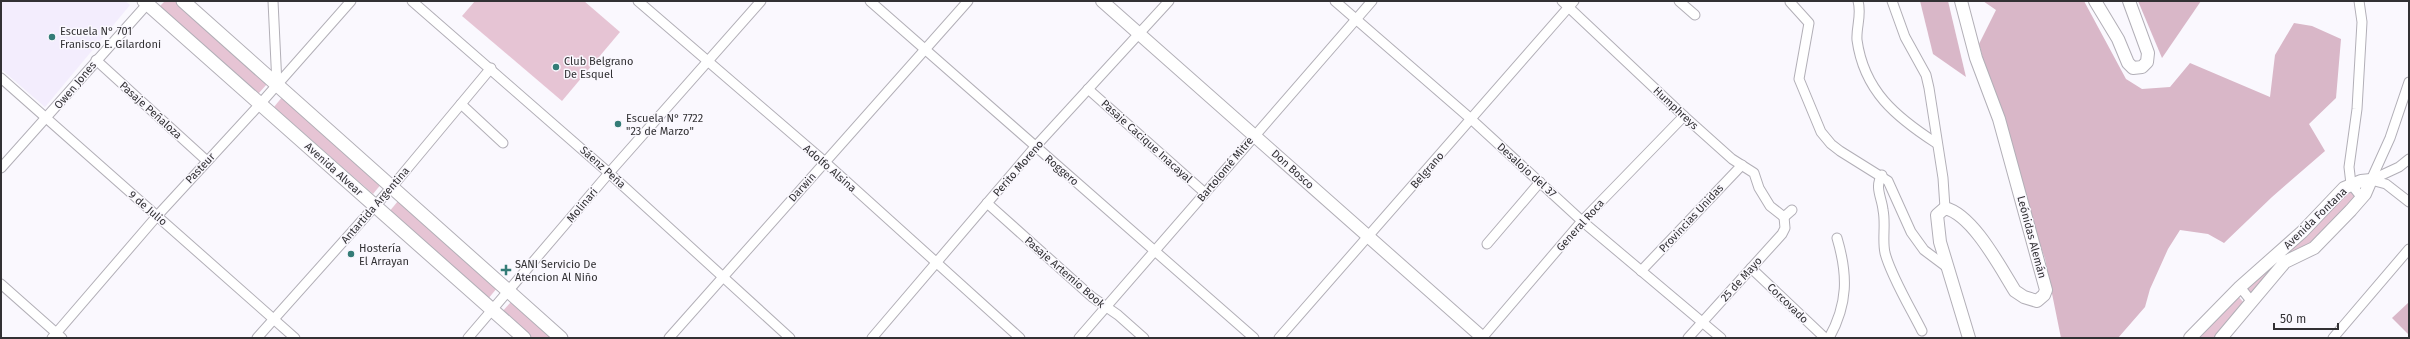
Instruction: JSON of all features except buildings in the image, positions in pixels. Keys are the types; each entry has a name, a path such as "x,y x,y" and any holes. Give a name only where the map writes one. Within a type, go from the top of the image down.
{"main road":[{"path":"183,1 561,338"},
{"name":"Avenida Alvear","path":"147,2 524,338"}],"street":[{"path":"273,1 277,85"},
{"name":"Pasteur","path":"57,336 157,216 261,103 351,1"},
{"name":"Sáenz Peña","path":"412,1 610,172 721,277 790,338"},
{"name":"Adolfo Alsina","path":"638,1 825,162 1020,338"},
{"name":"Molinari","path":"468,338 610,172 761,1"},
{"name":"Roggero","path":"870,1 1254,338"},
{"name":"Darwin","path":"669,338 721,277 926,50 968,1"},
{"name":"Don Bosco","path":"1102,1 1138,35 1255,135 1367,237 1482,338"},
{"name":"Perito Moreno","path":"872,338 1035,147 1168,1"},
{"name":"Desalojo del 37","path":"1335,1 1471,119 1582,220 1721,338"},
{"name":"Bartolomé Mitre","path":"1079,338 1372,1"},
{"path":"1679,1 1696,15"},
{"path":"1858,1 1860,10 1857,37 1858,48 1872,84 1881,100 1904,123 1936,143"},
{"path":"1892,1 1905,37 1926,75 1936,143 1943,178 1945,208 1937,215 1940,242 1969,338"},
{"name":"Leónidas Alemán","path":"1945,208 1960,214 1971,226 2015,291 2024,297 2037,301 2044,295 2046,290 2021,195 1999,119 1976,58 1961,1"},
{"path":"2095,1 2118,39 2128,62 2133,68 2142,67 2147,62 2148,53 2129,1"},
{"path":"2359,1 2362,22 2357,109 2349,167 2351,184 2362,198"},
{"name":"Owen Jones","path":"1,168 47,118 147,2"},
{"path":"1790,2 1809,23 1799,78 1821,132 1831,144 1840,151 1882,176 1893,188 1912,232 1924,250 1948,268"},
{"name":"Humphreys","path":"1568,3 1684,116 1742,165 1754,173 1758,188 1770,206 1784,217"},
{"name":"Belgrano","path":"1279,338 1471,119 1568,3"},
{"name":"Pasaje Peñaloza","path":"96,60 207,160"},
{"name":"Antartida Argentina","path":"257,338 391,188 491,68"},
{"name":"9 de Julio","path":"1,78 295,338"},
{"path":"2371,180 2390,138 2409,82"},
{"name":"Pasaje Cacique Inacayal","path":"1088,89 1205,193"},
{"path":"461,104 503,143"},
{"name":"General Roca","path":"1482,338 1582,220 1684,116"},
{"path":"2371,180 2399,167 2409,159"},
{"name":"Provincias Unidas","path":"1641,271 1742,165"},
{"path":"1882,176 1878,180 1878,188 1883,210 1885,252 1889,265 1922,331"},
{"path":"2371,180 2386,184 2409,202"},
{"name":"Avenida Fontana","path":"2190,338 2240,287 2302,232 2344,188 2351,184 2371,180"},
{"name":"Avenida Fontana","path":"2221,338 2285,262 2314,248 2362,198 2371,180"},
{"path":"1487,244 1540,182"},
{"name":"Pasaje Artemio Book","path":"987,204 1092,297 1144,338"},
{"path":"1784,217 1792,210"},
{"name":"25 de Mayo","path":"1688,338 1782,234 1785,228 1784,217"},
{"path":"1829,338 1844,306 1844,259 1837,238"},
{"path":"2334,338 2409,249"},
{"name":"Corcovado","path":"1751,268 1825,338"},
{"path":"1,284 57,336"},
{"path":"2240,287 2252,302"}],"shaded area":[{"name":"Escuela N° 701 Franisco E. Gilardoni","path":"1,1 125,1 130,5 45,107 1,69"},
{"path":"165,1 175,1 268,83 258,94 159,7"},
{"name":"Club Belgrano De Esquel","path":"475,1 584,1 620,32 562,101 462,16"},
{"path":"1920,1 1948,1 1966,77 1933,54"},
{"path":"1983,1 2084,1 2126,79 2142,89 2170,87 2190,63 2270,97 2275,55 2294,23 2312,26 2341,39 2336,98 2309,124 2325,151 2272,197 2224,243 2208,234 2180,230 2168,249 2150,289 2145,307 2118,338 2061,338 2045,259 2006,143 1979,44 1996,10"},
{"path":"2138,1 2201,1 2162,58"},
{"path":"283,96 382,183 373,194 274,107"},
{"path":"2350,189 2359,197 2328,229 2253,295 2246,287"},
{"path":"398,201 497,288 488,299 389,212"},
{"path":"2238,296 2244,303 2214,338 2197,338"},
{"path":"511,302 552,338 530,338 501,313"},
{"path":"2409,302 2409,335 2392,318"}],"place":[{"name":"Escuela N° 701 Franisco E. Gilardoni","path":"52,37"},
{"name":"Club Belgrano De Esquel","path":"556,67"},
{"name":"Escuela N° 7722 \"23 de Marzo\"","path":"618,124"},
{"name":"Hostería El Arrayan","path":"351,254"},
{"name":"SANI Servicio De Atencion Al Niño","path":"506,270"}]}
